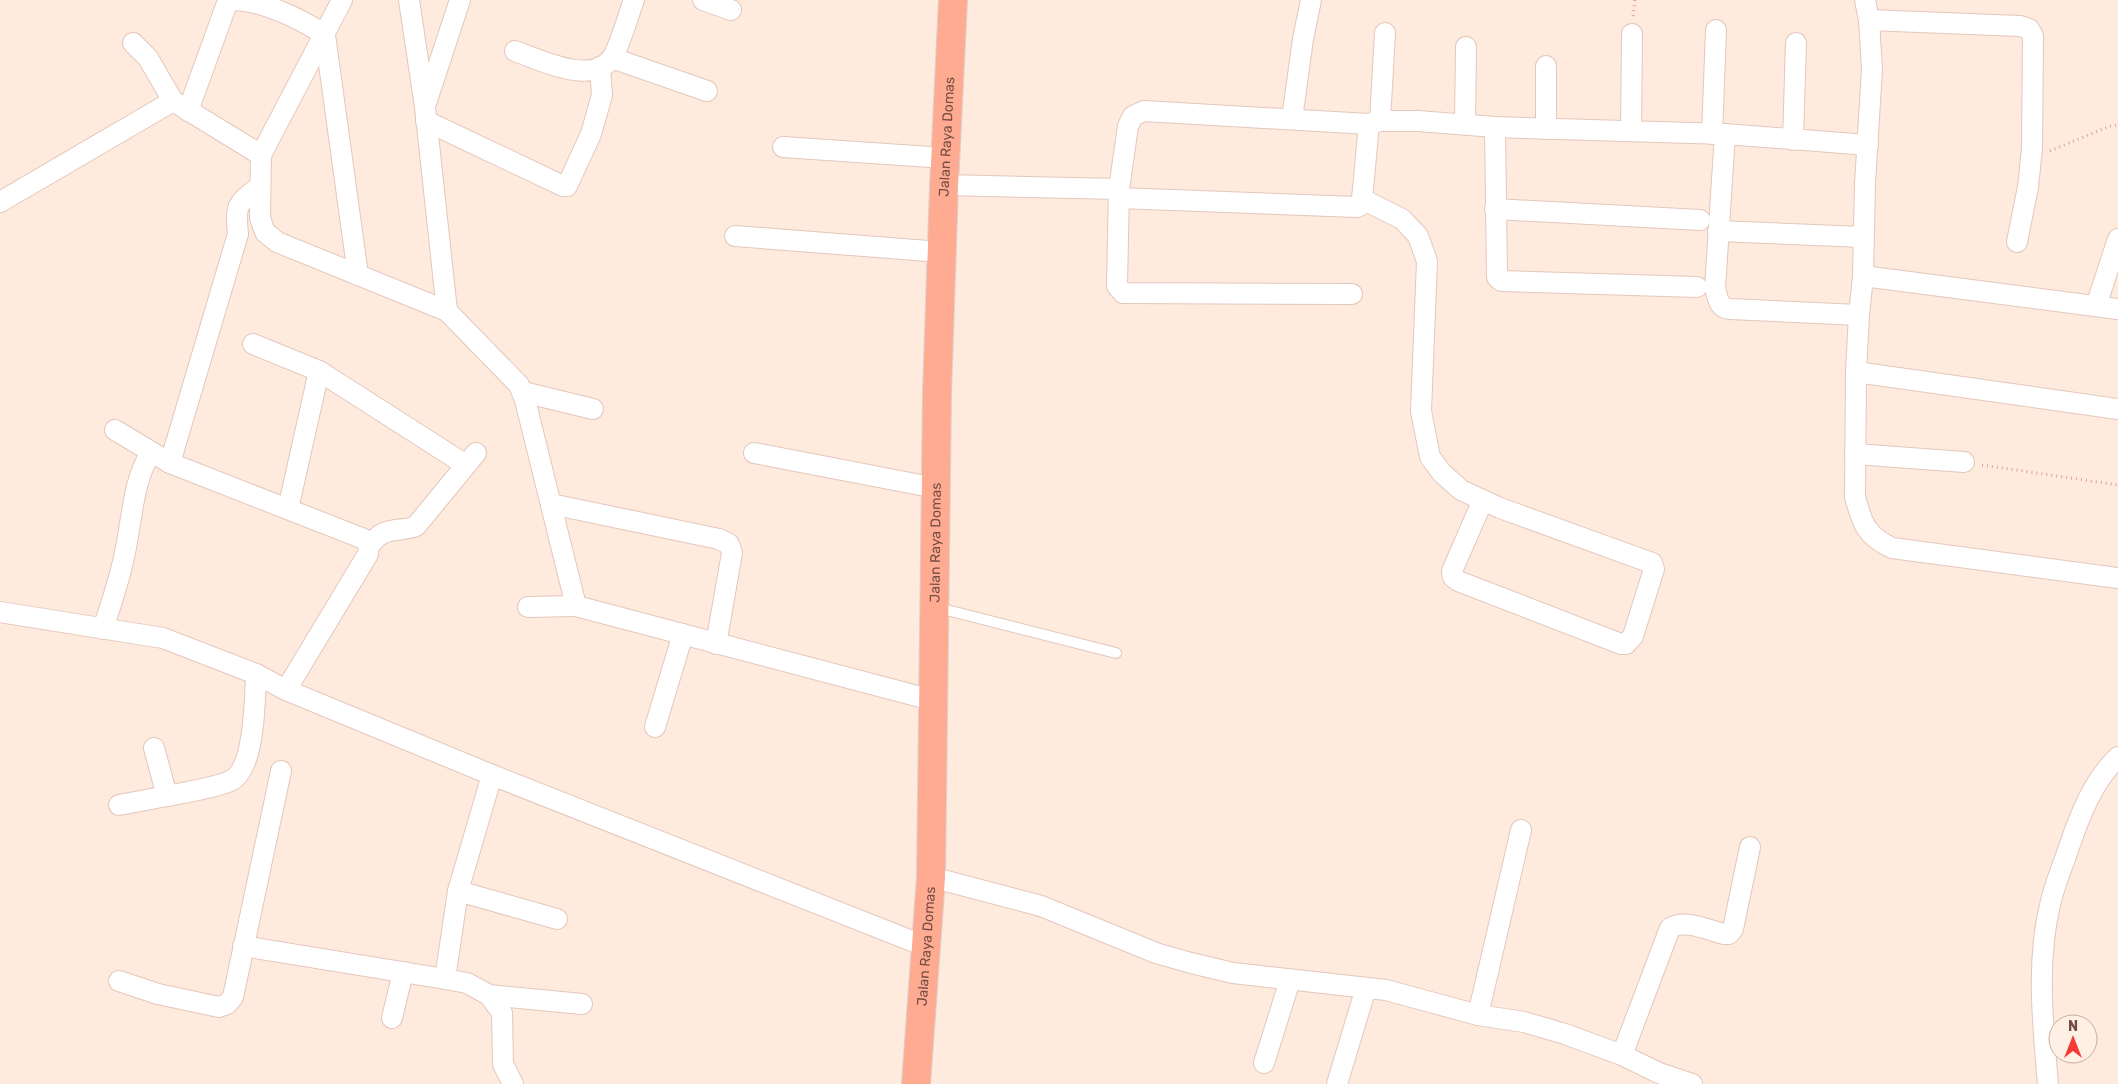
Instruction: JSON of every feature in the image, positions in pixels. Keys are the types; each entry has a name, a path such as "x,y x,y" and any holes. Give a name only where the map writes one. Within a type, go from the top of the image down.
{"highway":[{"name":"Jalan Raya Domas","path":"916,1084 931,877 936,488 944,185 952,0"}],"street":[{"path":"0,202 180,106 226,6 232,0 244,0 282,12 310,24 325,35 358,275"},
{"path":"342,0 261,155 260,218 265,232 277,242 447,311 518,385 523,392 576,606"},
{"path":"409,0 425,114 447,311"},
{"path":"425,114 460,0"},
{"path":"425,114 563,186 567,186 591,134 602,95 606,63 634,0"},
{"path":"703,0 732,10"},
{"path":"1292,119 1303,39 1311,0"},
{"path":"1865,0 1870,20 1872,69 1863,236 1864,276 1859,315 1856,372 1855,496 1867,530 1878,542 1892,548 2118,578"},
{"path":"1870,20 2020,26 2029,29 2033,36 2032,150 2028,187 2018,242"},
{"path":"1716,30 1718,134 1716,288 1720,304 1724,308 1859,315"},
{"path":"944,185 1357,207 1361,205 1362,200 1385,33"},
{"path":"1631,131 1632,34"},
{"path":"133,43 148,58 180,106 261,155"},
{"path":"1793,140 1796,43"},
{"path":"1465,124 1466,47"},
{"path":"515,51 568,70 589,71 606,63 707,91"},
{"path":"1546,66 1546,129"},
{"path":"1352,294 1123,293 1117,286 1119,193 1128,126 1133,116 1144,111 1374,122 1418,120 1495,127 1718,134 1868,145"},
{"path":"1495,127 1497,277 1501,280 1697,287"},
{"path":"783,147 945,158"},
{"path":"170,463 238,234 236,214 240,202 260,186"},
{"path":"1362,200 1402,219 1418,236 1427,261 1421,411 1430,457 1442,473 1461,490 1483,500 1500,508 1652,563 1654,569 1633,636 1629,641 1621,644 1458,581 1452,571 1483,500"},
{"path":"1495,209 1700,220"},
{"path":"1718,231 1863,236"},
{"path":"735,236 942,252"},
{"path":"2096,306 2118,239"},
{"path":"1864,276 2118,309"},
{"path":"253,344 319,371 471,459 416,526 407,530 394,530 382,534 369,545 368,554 286,690"},
{"path":"288,509 319,371"},
{"path":"1856,372 2118,409"},
{"path":"523,392 593,409"},
{"path":"116,430 170,463 364,539 369,545"},
{"path":"103,629 119,579 135,498 146,460 151,453"},
{"path":"754,453 936,488"},
{"path":"1855,454 1964,462"},
{"path":"551,504 719,539 729,544 732,554 716,644"},
{"path":"528,607 576,606 932,700"},
{"path":"0,612 163,638 256,674 286,690 492,775 927,947"},
{"path":"655,727 683,634"},
{"path":"119,805 231,781 242,772 254,723 256,674"},
{"path":"154,748 168,796"},
{"path":"2048,1084 2043,1025 2042,976 2044,940 2049,907 2086,805 2103,773 2118,757"},
{"path":"119,981 158,994 219,1006 227,1004 233,998 281,771"},
{"path":"445,979 458,892 492,775"},
{"path":"1478,1015 1520,830"},
{"path":"1622,1055 1670,928 1676,925 1687,924 1724,934 1729,934 1733,929 1750,847"},
{"path":"931,877 1041,906 1156,953 1191,964 1233,973 1386,990 1478,1015 1532,1024 1622,1055 1657,1079 1692,1084"},
{"path":"458,892 557,919"},
{"path":"243,946 467,983 489,995 582,1004"},
{"path":"392,1018 403,972"},
{"path":"1264,1063 1290,980"},
{"path":"1337,1084 1366,988"},
{"path":"489,995 502,1013 504,1064 513,1084"}],"lane":[{"path":"934,607 1116,654"}],"path":[{"path":"2032,150 2048,151 2059,149 2110,126 2118,125"},
{"path":"1964,462 2118,485"}]}
